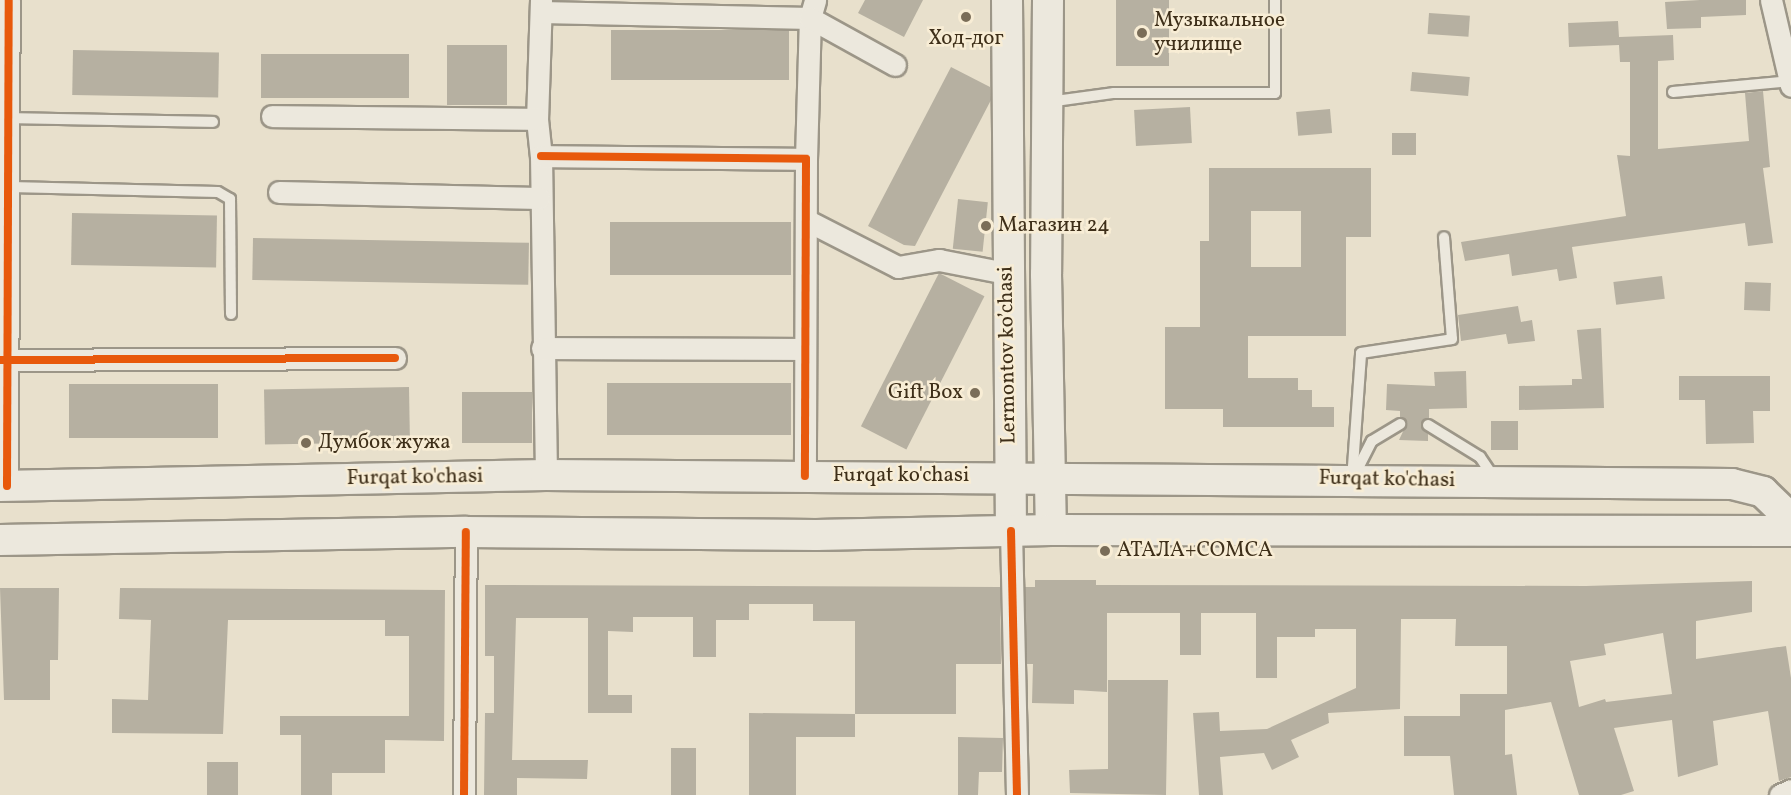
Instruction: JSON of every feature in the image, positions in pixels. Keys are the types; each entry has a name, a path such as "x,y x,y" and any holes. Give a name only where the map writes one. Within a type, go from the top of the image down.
{"main road":[{"name":"Lermontov ko’chasi","path":"1007,0 1006,273 1011,531"},
{"name":"Lermontov ko’chasi","path":"1048,0 1051,530"},
{"name":"Furqat ko'chasi","path":"3,486 546,475 1050,477 1731,484 1763,492 1791,519"},
{"path":"0,540 466,532 816,535 1051,530 1791,531"}],"street":[{"path":"3,486 5,307 10,187 10,118 5,32 9,0"},
{"path":"1771,0 1791,86"},
{"path":"546,475 539,198 541,156 537,118 541,6 812,9 896,65"},
{"path":"805,476 802,349 808,221 806,159 812,9"},
{"path":"272,116 537,118"},
{"path":"541,156 806,159"},
{"path":"279,192 539,198"},
{"path":"808,221 898,267 939,260 1006,273"},
{"path":"542,348 802,349"},
{"path":"4,360 395,358"},
{"path":"1011,531 1017,795"},
{"path":"464,795 466,532"},
{"path":"1780,795 1791,790"}],"lane":[{"path":"1047,103 1114,93 1275,93 1275,0"},
{"path":"1673,92 1791,81"},
{"path":"10,118 213,122"},
{"path":"10,187 218,192 230,199 231,314"},
{"path":"1352,480 1361,353 1452,339 1444,237"},
{"path":"1352,480 1372,441 1400,424"},
{"path":"1428,425 1480,458 1497,482"}],"building":[{"path":"865,0 923,0 904,37 858,13"},
{"name":"Музыкальное училище","path":"1116,0 1169,0 1169,66 1116,66"},
{"path":"1746,0 1746,15 1701,17 1701,28 1667,29 1665,2"},
{"path":"1429,13 1470,16 1468,37 1428,34"},
{"path":"1618,21 1619,37 1673,35 1674,60 1658,61 1658,149 1749,141 1745,93 1763,91 1770,167 1763,168 1773,243 1748,246 1745,223 1572,247 1577,278 1559,281 1557,269 1512,276 1509,254 1465,261 1461,242 1626,216 1617,155 1630,156 1630,62 1620,62 1619,45 1569,47 1568,23"},
{"path":"611,30 789,30 789,80 611,80"},
{"path":"447,45 507,45 507,105 447,105"},
{"path":"73,50 219,53 218,98 72,95"},
{"path":"261,54 409,54 409,98 261,98"},
{"path":"951,67 990,87 991,100 915,246 904,245 868,226"},
{"path":"1412,72 1470,77 1468,96 1410,91"},
{"path":"1190,107 1192,143 1136,146 1134,110"},
{"path":"1330,109 1332,133 1298,136 1296,112"},
{"path":"1392,133 1416,133 1416,155 1392,155"},
{"path":"1209,168 1371,168 1371,237 1346,237 1346,336 1248,336 1248,378 1298,378 1298,390 1312,390 1312,407 1334,407 1334,427 1223,427 1223,409 1165,409 1165,327 1200,327 1200,241 1209,241","holes":["1251,211 1301,211 1301,267 1251,267"]},
{"path":"958,199 988,202 983,252 953,249"},
{"path":"72,213 217,216 216,268 71,265"},
{"path":"610,222 791,222 791,275 610,275"},
{"path":"253,238 529,243 528,285 252,280"},
{"path":"939,273 984,296 906,449 861,426"},
{"path":"1662,276 1665,299 1616,305 1613,282"},
{"path":"1745,282 1771,283 1770,311 1744,310"},
{"path":"1518,306 1521,322 1532,320 1535,341 1508,344 1506,334 1461,341 1458,315"},
{"path":"1601,328 1604,408 1519,410 1519,386 1572,385 1572,379 1582,379 1577,330"},
{"path":"1466,371 1467,408 1429,409 1429,418 1421,424 1428,434 1428,441 1399,440 1407,423 1400,417 1400,411 1386,410 1387,384 1435,386 1434,372"},
{"path":"1679,376 1770,376 1770,411 1753,411 1754,443 1706,444 1705,400 1679,400"},
{"path":"607,383 791,383 791,435 607,435"},
{"path":"69,384 218,384 218,438 69,438"},
{"path":"409,387 410,442 265,445 264,390"},
{"path":"462,392 532,392 532,443 462,443"},
{"path":"1491,421 1518,421 1518,450 1491,450"},
{"path":"1035,580 1096,580 1096,585 1586,586 1752,581 1752,612 1696,621 1696,659 1786,646 1791,678 1791,777 1779,781 1768,711 1713,721 1718,765 1678,777 1672,720 1614,728 1634,791 1621,795 1579,795 1551,702 1505,710 1505,755 1512,754 1517,795 1454,795 1450,756 1404,756 1404,716 1460,716 1460,694 1507,694 1507,646 1455,646 1456,619 1401,619 1400,709 1328,713 1329,723 1291,740 1299,757 1272,770 1264,753 1220,757 1223,795 1199,795 1193,713 1219,712 1220,731 1267,729 1356,688 1356,629 1315,629 1315,637 1277,637 1277,678 1256,678 1256,613 1201,613 1201,655 1180,655 1180,613 1107,613 1107,692 1074,690 1074,704 1032,703 1033,664 1027,664 1025,587 1035,587","holes":["1663,633 1672,694 1606,702 1605,699 1579,707 1570,661 1606,655 1604,644"]},
{"path":"485,585 1000,587 1001,664 956,664 956,714 855,714 855,621 813,621 813,604 749,604 749,620 716,620 716,657 693,657 693,617 633,617 633,632 608,631 608,695 632,695 632,713 588,713 588,618 516,618 512,760 588,760 587,779 517,778 517,795 484,795 485,713 494,713 494,656 485,656"},
{"path":"0,588 59,588 58,660 50,660 50,700 4,700"},
{"path":"120,588 445,590 444,741 385,740 385,773 332,773 332,795 301,795 301,735 280,735 280,716 409,716 409,636 385,636 385,620 228,620 223,734 112,733 112,699 148,700 151,620 119,619"},
{"path":"1108,680 1168,680 1166,795 1070,793 1069,770 1108,769"},
{"path":"749,713 855,714 855,737 796,737 796,795 749,795"},
{"path":"958,737 1003,738 1002,772 979,772 978,795 958,795"},
{"path":"671,748 696,748 696,795 671,795"},
{"path":"207,762 238,762 238,795 207,795"}],"cycle path":[{"path":"7,486 9,0"},
{"path":"541,156 806,159 805,476"},
{"path":"0,360 395,358"},
{"path":"1011,531 1017,795"},
{"path":"464,795 466,532"}],"place":[{"name":"Ход-дог","path":"966,17"},
{"name":"Музыкальное училище","path":"1142,33"},
{"name":"Магазин 24","path":"986,226"},
{"name":"Gift Box","path":"975,393"},
{"name":"Думбок жужа","path":"306,443"},
{"name":"АТАЛА+СОМСА","path":"1105,551"}]}
